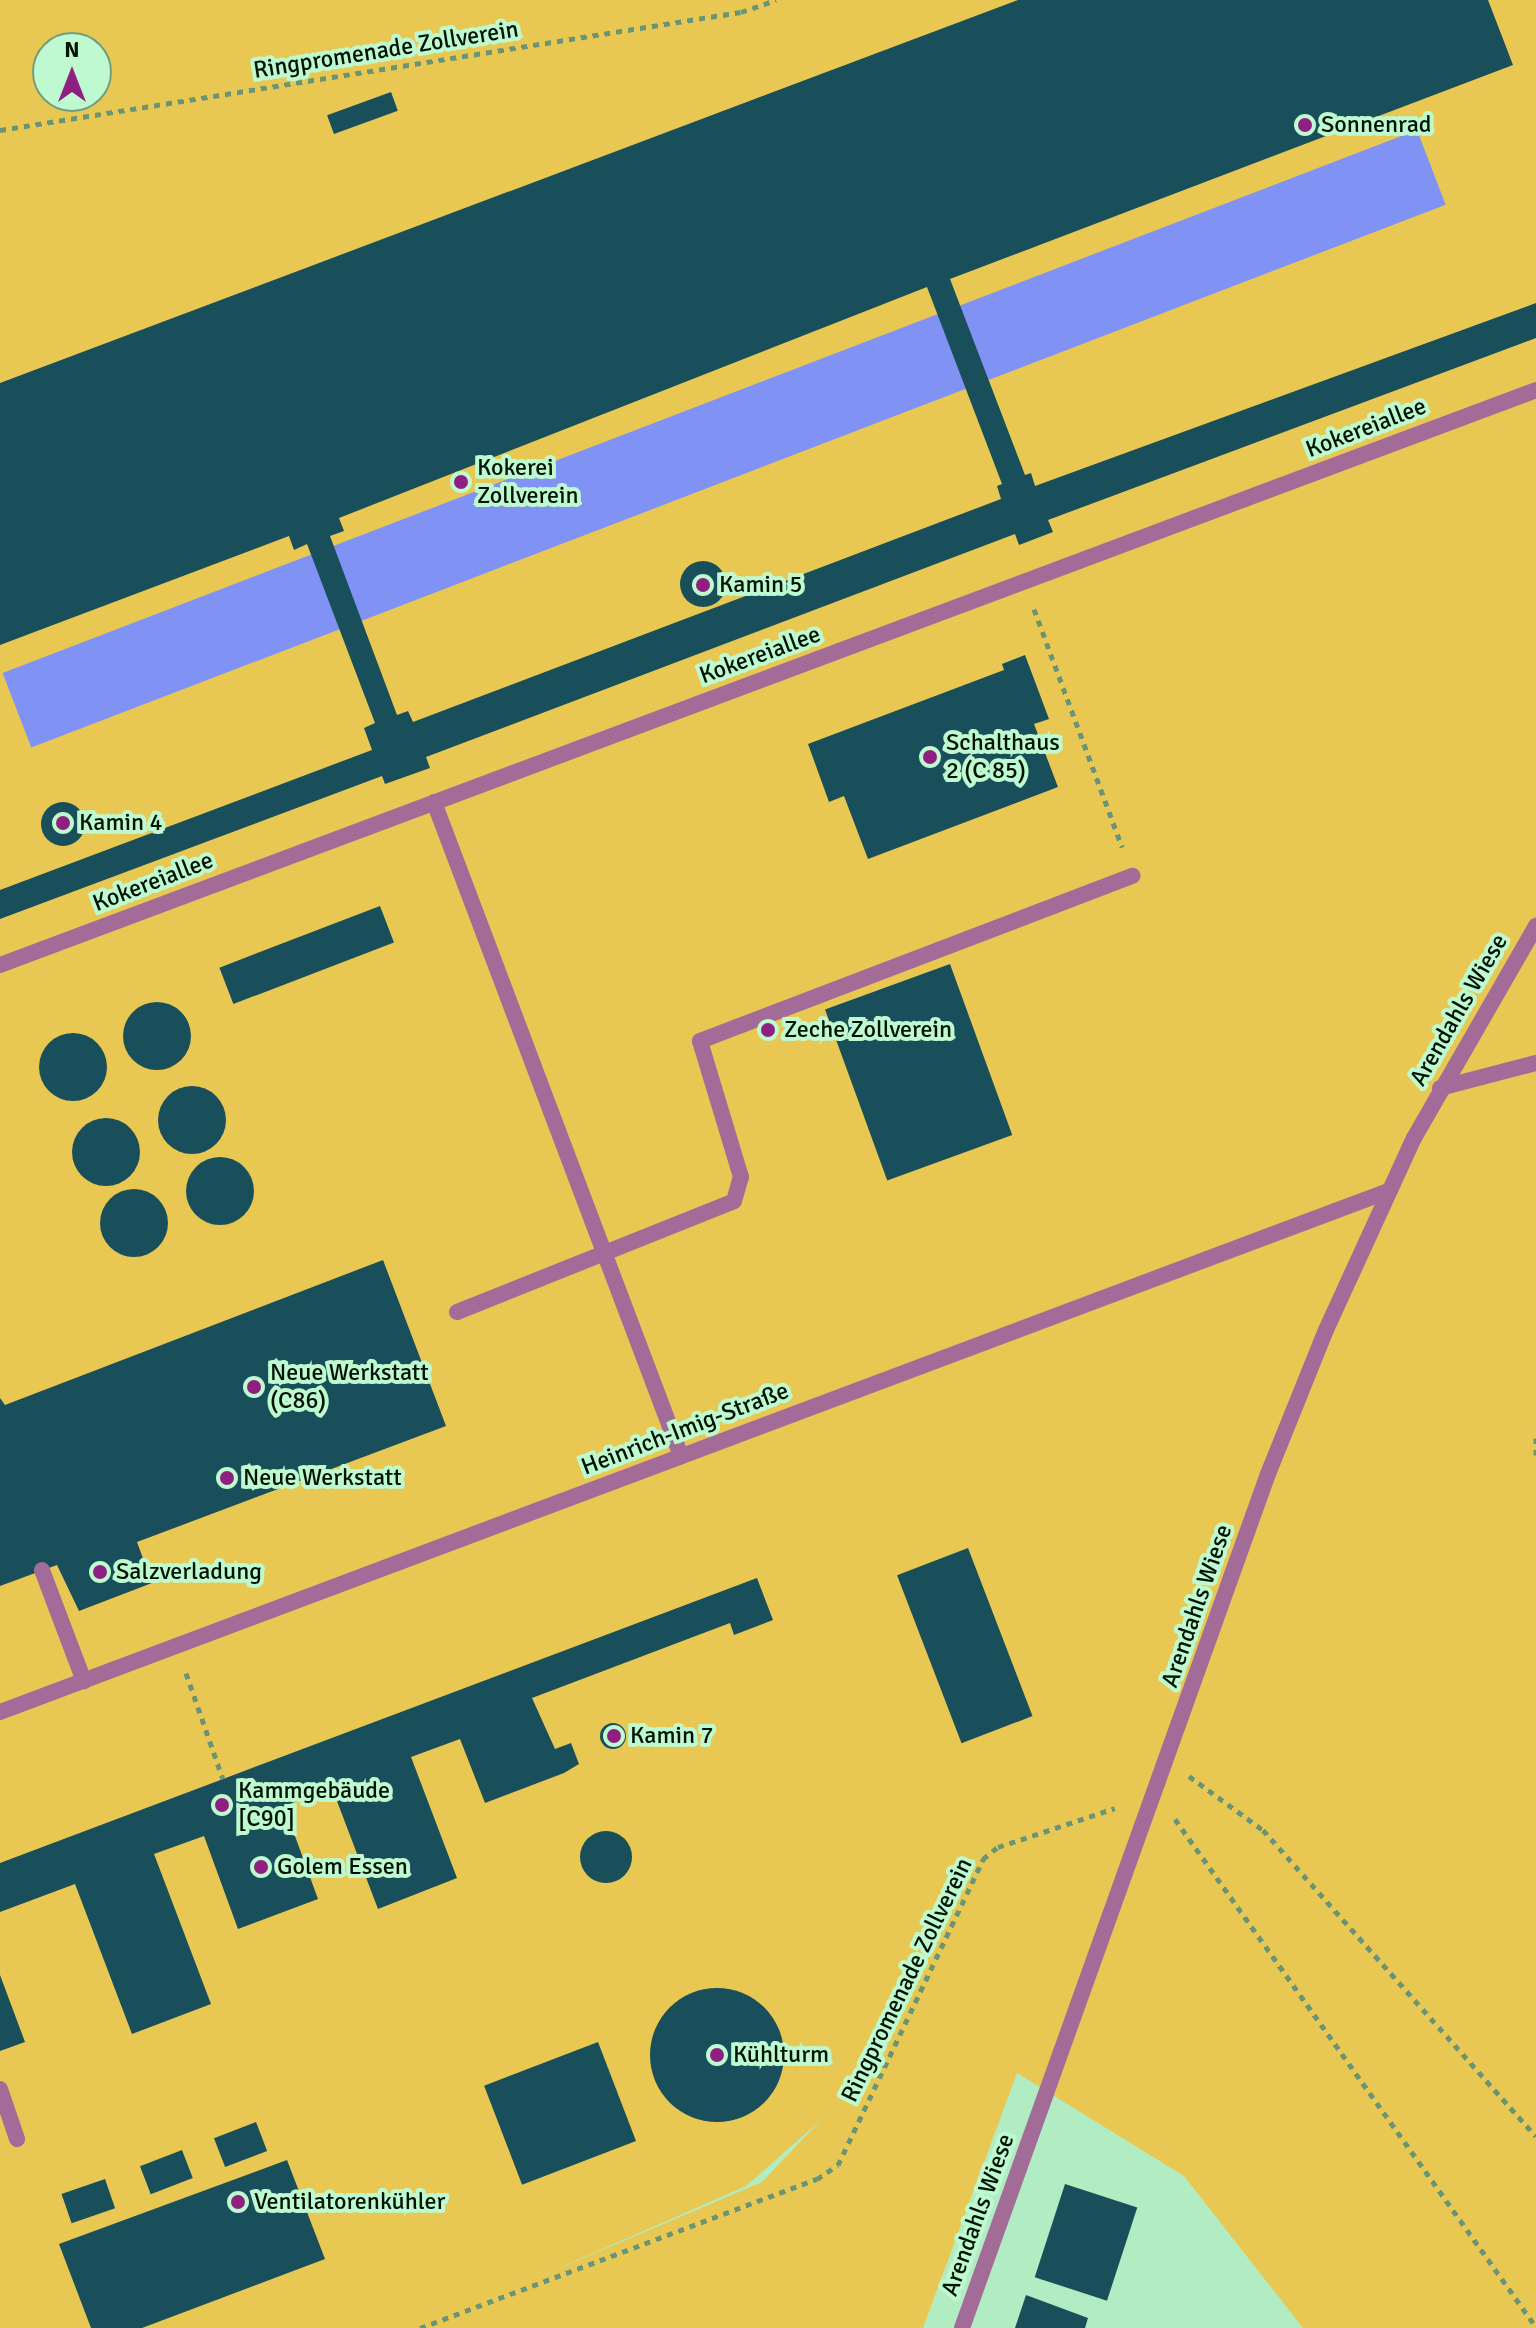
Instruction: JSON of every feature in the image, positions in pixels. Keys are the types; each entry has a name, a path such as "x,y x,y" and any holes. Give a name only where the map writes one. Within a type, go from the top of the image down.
{"street":[{"name":"Kokereiallee","path":"0,965 1536,390"},
{"path":"434,802 681,1456"},
{"path":"457,1312 734,1201 741,1177 700,1041 1133,876"},
{"name":"Arendahls Wiese","path":"962,2328 1169,1761 1268,1474 1388,1191 1440,1088 1536,926"},
{"path":"1440,1088 1536,1063"},
{"name":"Heinrich-Imig-Straße","path":"0,1712 1388,1191"},
{"path":"42,1570 84,1681"},
{"path":"0,2089 17,2139"}],"path":[{"name":"Ringpromenade Zollverein","path":"0,130 741,12 776,0"},
{"path":"1024,582 1133,876"},
{"path":"1536,1438 1536,1455"},
{"path":"176,1646 223,1779"},
{"path":"1169,1761 1263,1830 1536,2136"},
{"name":"Ringpromenade Zollverein","path":"420,2328 817,2179 838,2165 983,1859 998,1847 1156,1794"},
{"path":"1156,1794 1536,2327"}],"shaded area":[{"name":"Zeche Zollverein","path":"0,0 1536,0 1536,2328 1303,2328 1184,2176 1017,2073 923,2328 0,2328","holes":["821,2120 762,2182 532,2280 746,2186"]}],"water":[{"path":"1417,130 1446,205 31,748 3,673"}],"building":[{"path":"1018,0 1488,0 1513,65 950,279 1025,475 1031,473 1035,486 1536,303 1536,338 1048,520 1053,532 1019,545 1015,534 426,757 430,768 385,784 382,776 0,919 0,890 372,750 364,728 375,723 307,544 294,550 289,536 0,645 0,383","holes":["927,287 1002,484 997,486 1001,499 413,722 408,711 397,715 330,536 344,531 339,518"]},
{"path":"391,92 398,111 334,134 327,115"},
{"name":"Kamin 5","path":"703,561 720,567 726,584 720,601 703,607 686,601 680,584 686,567"},
{"name":"Schalthaus 2 (C 85)","path":"1025,655 1049,719 1034,724 1058,787 868,859 844,796 829,802 808,744 1004,670 1002,664"},
{"name":"Kamin 4","path":"63,802 78,809 85,824 78,839 63,846 48,839 41,824 48,809"},
{"path":"380,906 394,942 233,1004 219,968"},
{"path":"950,964 1012,1135 887,1181 825,1009"},
{"path":"164,1002 185,1017 191,1036 189,1049 181,1060 164,1070 150,1070 133,1060 125,1049 123,1029 133,1012 144,1004"},
{"path":"73,1033 97,1043 107,1067 97,1091 73,1101 49,1091 39,1067 49,1043"},
{"path":"185,1086 199,1086 211,1091 221,1101 226,1120 221,1139 211,1149 199,1154 185,1154 173,1149 163,1139 158,1127 158,1113 163,1101 173,1091"},
{"path":"106,1118 130,1128 140,1152 130,1176 106,1186 82,1176 72,1152 82,1128"},
{"path":"220,1157 244,1167 254,1191 244,1215 220,1225 196,1215 186,1191 196,1167"},
{"path":"134,1189 158,1199 168,1223 158,1247 134,1257 110,1247 100,1223 110,1199"},
{"path":"383,1260 446,1426 137,1542 152,1583 79,1611 57,1565 0,1586 0,1398 5,1405"},
{"path":"968,1548 1033,1716 962,1743 897,1575"},
{"name":"Kammgebäude [C90]","path":"757,1578 773,1620 734,1635 730,1623 532,1698 555,1749 571,1743 579,1764 564,1773 485,1803 460,1739 411,1757 457,1878 378,1909 332,1788 284,1806 318,1899 238,1929 204,1836 154,1854 211,2004 132,2034 75,1884 0,1912 0,1863"},
{"name":"Kamin 7","path":"613,1723 622,1727 626,1736 622,1745 613,1749 604,1745 600,1736 604,1727"},
{"path":"606,1831 625,1838 632,1857 625,1876 606,1883 587,1876 580,1857 587,1838"},
{"path":"0,1975 25,2042 0,2051"},
{"name":"Kühlturm","path":"717,1988 743,1993 765,2007 779,2029 784,2055 779,2081 765,2103 743,2117 717,2122 691,2117 669,2103 655,2081 650,2055 655,2029 669,2007 691,1993"},
{"path":"598,2042 636,2141 522,2185 484,2086"},
{"path":"256,2122 267,2151 225,2167 214,2138"},
{"path":"182,2150 193,2178 151,2194 140,2166"},
{"name":"Ventilatorenkühler","path":"287,2160 325,2259 142,2328 91,2328 59,2244"},
{"path":"105,2179 115,2208 72,2223 62,2194"},
{"path":"1065,2184 1137,2207 1107,2301 1035,2277"},
{"path":"1026,2295 1088,2318 1085,2328 1015,2328"}],"place":[{"name":"Sonnenrad","path":"1305,125"},
{"name":"Kokerei Zollverein","path":"461,482"},
{"name":"Kamin 5","path":"703,585"},
{"name":"Schalthaus 2 (C 85)","path":"930,757"},
{"name":"Kamin 4","path":"63,823"},
{"name":"Zeche Zollverein","path":"768,1030"},
{"name":"Neue Werkstatt (C86)","path":"254,1387"},
{"name":"Neue Werkstatt","path":"227,1478"},
{"name":"Salzverladung","path":"100,1572"},
{"name":"Kamin 7","path":"614,1736"},
{"name":"Kammgebäude [C90]","path":"222,1805"},
{"name":"Golem Essen","path":"261,1867"},
{"name":"Kühlturm","path":"717,2055"},
{"name":"Ventilatorenkühler","path":"238,2202"}]}
